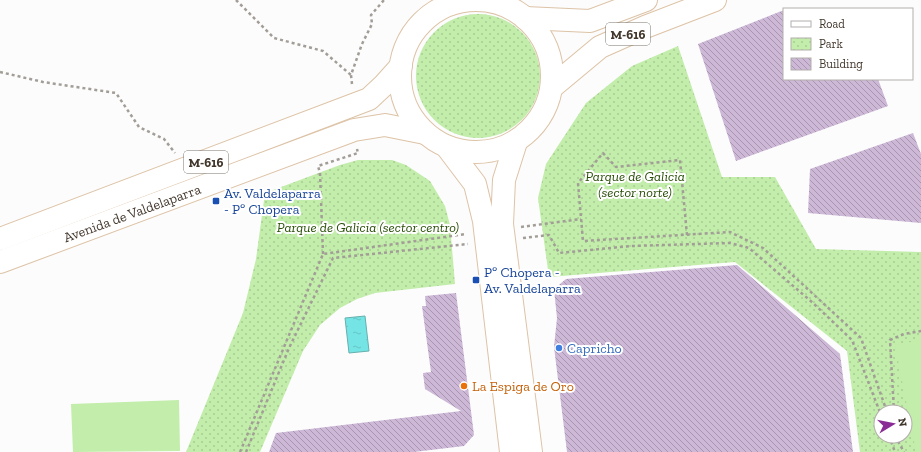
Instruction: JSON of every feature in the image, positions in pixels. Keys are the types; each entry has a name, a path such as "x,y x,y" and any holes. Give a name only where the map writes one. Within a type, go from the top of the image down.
{"main road":[{"name":"M-616","path":"483,0 506,6 525,18 542,38 551,62 552,87 545,109 533,128 516,142 494,151 470,152 447,147 425,133 410,114 402,91 401,66 408,44 420,25 438,10 460,2 483,0"},
{"name":"M-616","path":"525,18 590,21 646,0"},
{"name":"M-616","path":"552,87 600,47 644,27 715,0"},
{"name":"Avenida de Valdelaparra","path":"0,239 369,99 401,66"},
{"name":"Avenida de Valdelaparra","path":"0,262 354,130 385,125 425,133"},
{"path":"511,452 494,236 504,180 516,142"},
{"path":"447,147 475,184 494,236 531,452"}],"path":[{"path":"236,0 274,38 322,51 351,76"},
{"path":"353,87 351,76 362,44 372,24 371,15 384,0"},
{"path":"0,72 43,82 116,93 139,127 164,139 187,169"},
{"path":"687,235 680,160 616,167 604,153 578,183 583,242 687,235 730,232 763,248 861,338 884,404"},
{"path":"240,452 323,254 320,173"},
{"path":"246,452 289,348 332,258 494,236 581,219"},
{"path":"323,254 494,236 549,235 559,253 631,246 714,243 730,243 749,248 813,303 852,340 877,404"},
{"path":"894,404 890,340 904,334 921,331"}],"green space":[{"path":"478,14 490,15 502,19 512,24 522,32 530,42 535,52 539,64 539,88 535,100 530,110 522,120 512,128 502,133 490,137 478,138 466,137 454,133 444,128 434,120 426,110 421,100 417,88 416,76 417,64 421,52 426,42 434,32 444,24 454,19 466,15"},
{"name":"Parque de Galicia (sector norte)","path":"678,46 722,177 775,177 816,249 921,252 921,452 860,452 847,351 735,262 549,277 538,198 546,164 586,103 632,66"},
{"name":"Parque de Galicia (sector centro)","path":"358,160 392,160 406,165 430,181 445,206 450,225 455,284 375,293 357,299 340,308 320,325 303,351 260,452 186,452 243,313 256,259 265,193 340,165"},
{"path":"921,340 921,452 916,452 913,437 913,404 907,404 895,345"},
{"path":"179,400 180,451 73,452 71,404"}],"water":[{"path":"365,316 369,351 349,353 345,318"}],"building":[{"path":"783,10 783,80 878,80 888,106 736,161 698,44"},
{"path":"913,133 921,154 921,223 808,213 810,169"},
{"path":"737,265 840,354 853,452 567,452 554,347 557,318 554,289 566,279"},
{"path":"456,293 474,435 464,446 414,452 269,452 276,433 461,411 425,389 423,373 431,372 422,306 426,306 425,296"}],"place":[{"name":"Av. Valdelaparra - Pº Chopera","path":"216,201"},
{"name":"Pº Chopera - Av. Valdelaparra","path":"476,280"},
{"name":"Capricho","path":"559,348"},
{"name":"La Espiga de Oro","path":"464,386"}]}
